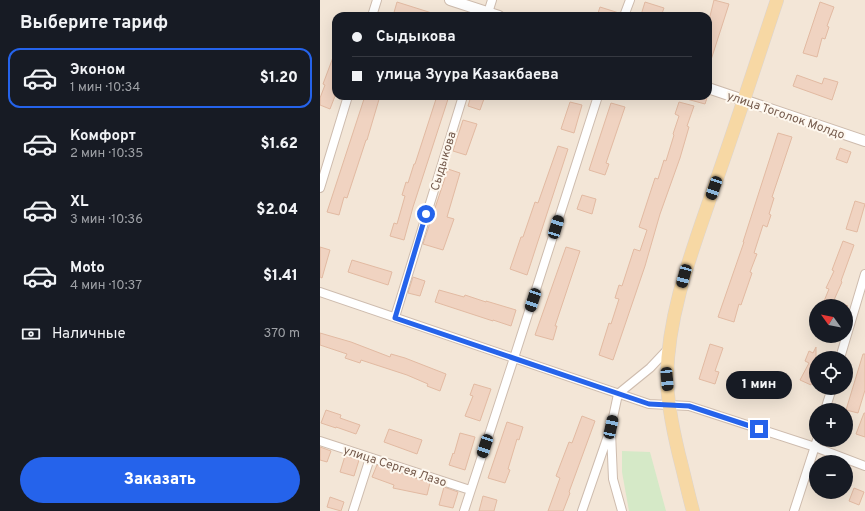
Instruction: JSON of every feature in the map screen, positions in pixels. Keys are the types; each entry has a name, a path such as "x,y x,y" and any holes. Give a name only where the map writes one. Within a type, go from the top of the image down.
{"main road":[{"path":"693,511 673,429 669,405 667,379 668,349 673,316 684,276 777,0"}],"street":[{"path":"373,12 377,0"},
{"path":"450,0 483,12"},
{"path":"489,12 492,0"},
{"path":"626,12 630,0"},
{"name":"улица Тоголок Молдо","path":"712,89 865,141"},
{"path":"320,188 347,100"},
{"name":"Сыдыкова","path":"395,318 461,100"},
{"path":"464,511 597,100"},
{"path":"842,351 865,274"},
{"path":"320,292 649,404 689,406 809,441"},
{"path":"582,511 611,427 618,394 650,368 668,349"},
{"path":"611,427 613,479 622,511"},
{"name":"улица Сергея Лазо","path":"320,441 470,490"},
{"path":"794,511 815,447"},
{"path":"825,447 865,466"},
{"path":"353,511 370,458"}],"shaded area":[{"path":"320,0 865,0 865,511 320,511"}],"green space":[{"path":"622,451 650,452 666,511 629,511 622,472"}],"building":[{"path":"714,0 729,4 712,57 712,12"},
{"path":"397,2 429,12 394,12"},
{"path":"645,2 664,8 662,12 642,12"},
{"path":"820,2 834,7 827,26 829,27 825,39 822,38 817,57 803,53"},
{"path":"600,7 616,12 598,12"},
{"path":"332,60 332,100 333,100 330,109 320,105 320,98 325,85 323,84"},
{"path":"797,75 822,84 824,78 838,82 832,100 793,86"},
{"path":"364,100 379,100 347,198 344,197 339,215 327,212"},
{"path":"436,100 448,100 413,207 404,240 390,236 394,223 397,224 405,196 402,195 406,182 408,183"},
{"path":"470,100 484,100 480,110 468,106"},
{"path":"690,100 706,100 705,104"},
{"path":"570,102 582,105 574,133 561,129"},
{"path":"679,102 694,106 687,126 689,127 680,158 660,214 645,266 613,360 599,355 609,323 611,324 619,299 615,298 619,285 622,286 634,249 640,251 647,230 639,227 655,178 658,179 664,160 666,161 679,116 675,114"},
{"path":"611,103 625,107 606,163 609,164 605,175 589,170"},
{"path":"463,120 477,124 466,155 453,151"},
{"path":"778,133 792,137 772,197 774,198 769,214 771,215 767,227 763,225 754,253 757,254 750,272 752,273 741,305 739,304 734,322 718,317 744,242"},
{"path":"558,146 568,149 527,275 510,269 535,202 538,203"},
{"path":"840,148 851,152 847,163 836,159"},
{"path":"448,169 460,173 447,217 454,219 443,250 423,244"},
{"path":"582,195 596,199 592,214 577,209"},
{"path":"855,201 865,204 857,232 846,229"},
{"path":"843,241 854,245 841,281 842,282 834,299 825,299 829,289 826,288 834,271 832,270"},
{"path":"320,247 330,250 322,278 320,277"},
{"path":"566,247 580,251 555,326 557,326 553,340 535,335"},
{"path":"352,260 392,272 388,285 348,272"},
{"path":"413,277 425,281 420,296 408,293"},
{"path":"439,290 464,297 465,295 516,310 511,326 435,302"},
{"path":"320,333 351,342 390,357 391,354 405,358 446,374 440,391 407,375 361,360 360,363 345,358 347,354 320,345"},
{"path":"710,344 723,348 715,371 719,372 715,384 699,379"},
{"path":"809,351 809,363 805,361"},
{"path":"863,354 865,354 865,390 858,413 853,412 853,403 848,403 851,395 853,395 853,387"},
{"path":"809,363 809,384 800,380"},
{"path":"741,381 756,388 751,398 737,392"},
{"path":"474,384 491,389 480,421 465,416 473,396 470,395"},
{"path":"326,410 341,415 340,418 360,425 356,434 321,423"},
{"path":"865,413 865,437 856,434"},
{"path":"582,416 595,421 569,492 570,493 563,511 548,511 560,478 556,476 569,442 572,443"},
{"path":"507,422 523,427 519,440 517,439 508,469 510,470 505,483 488,478"},
{"path":"389,429 422,440 417,454 384,442"},
{"path":"460,433 475,437 465,470 449,465"},
{"path":"320,447 331,451 327,462 320,460"},
{"path":"345,456 359,460 354,476 340,472"},
{"path":"377,465 430,483 427,495 393,488 394,485 372,477"},
{"path":"444,487 458,492 453,508 439,505"},
{"path":"854,488 864,492 859,505 849,501 850,499 853,499"},
{"path":"483,496 497,500 494,511 479,511"},
{"path":"330,497 344,502 341,511 327,507"}],"route":[{"path":"426,214 395,318 649,404 689,406 759,429"}]}
